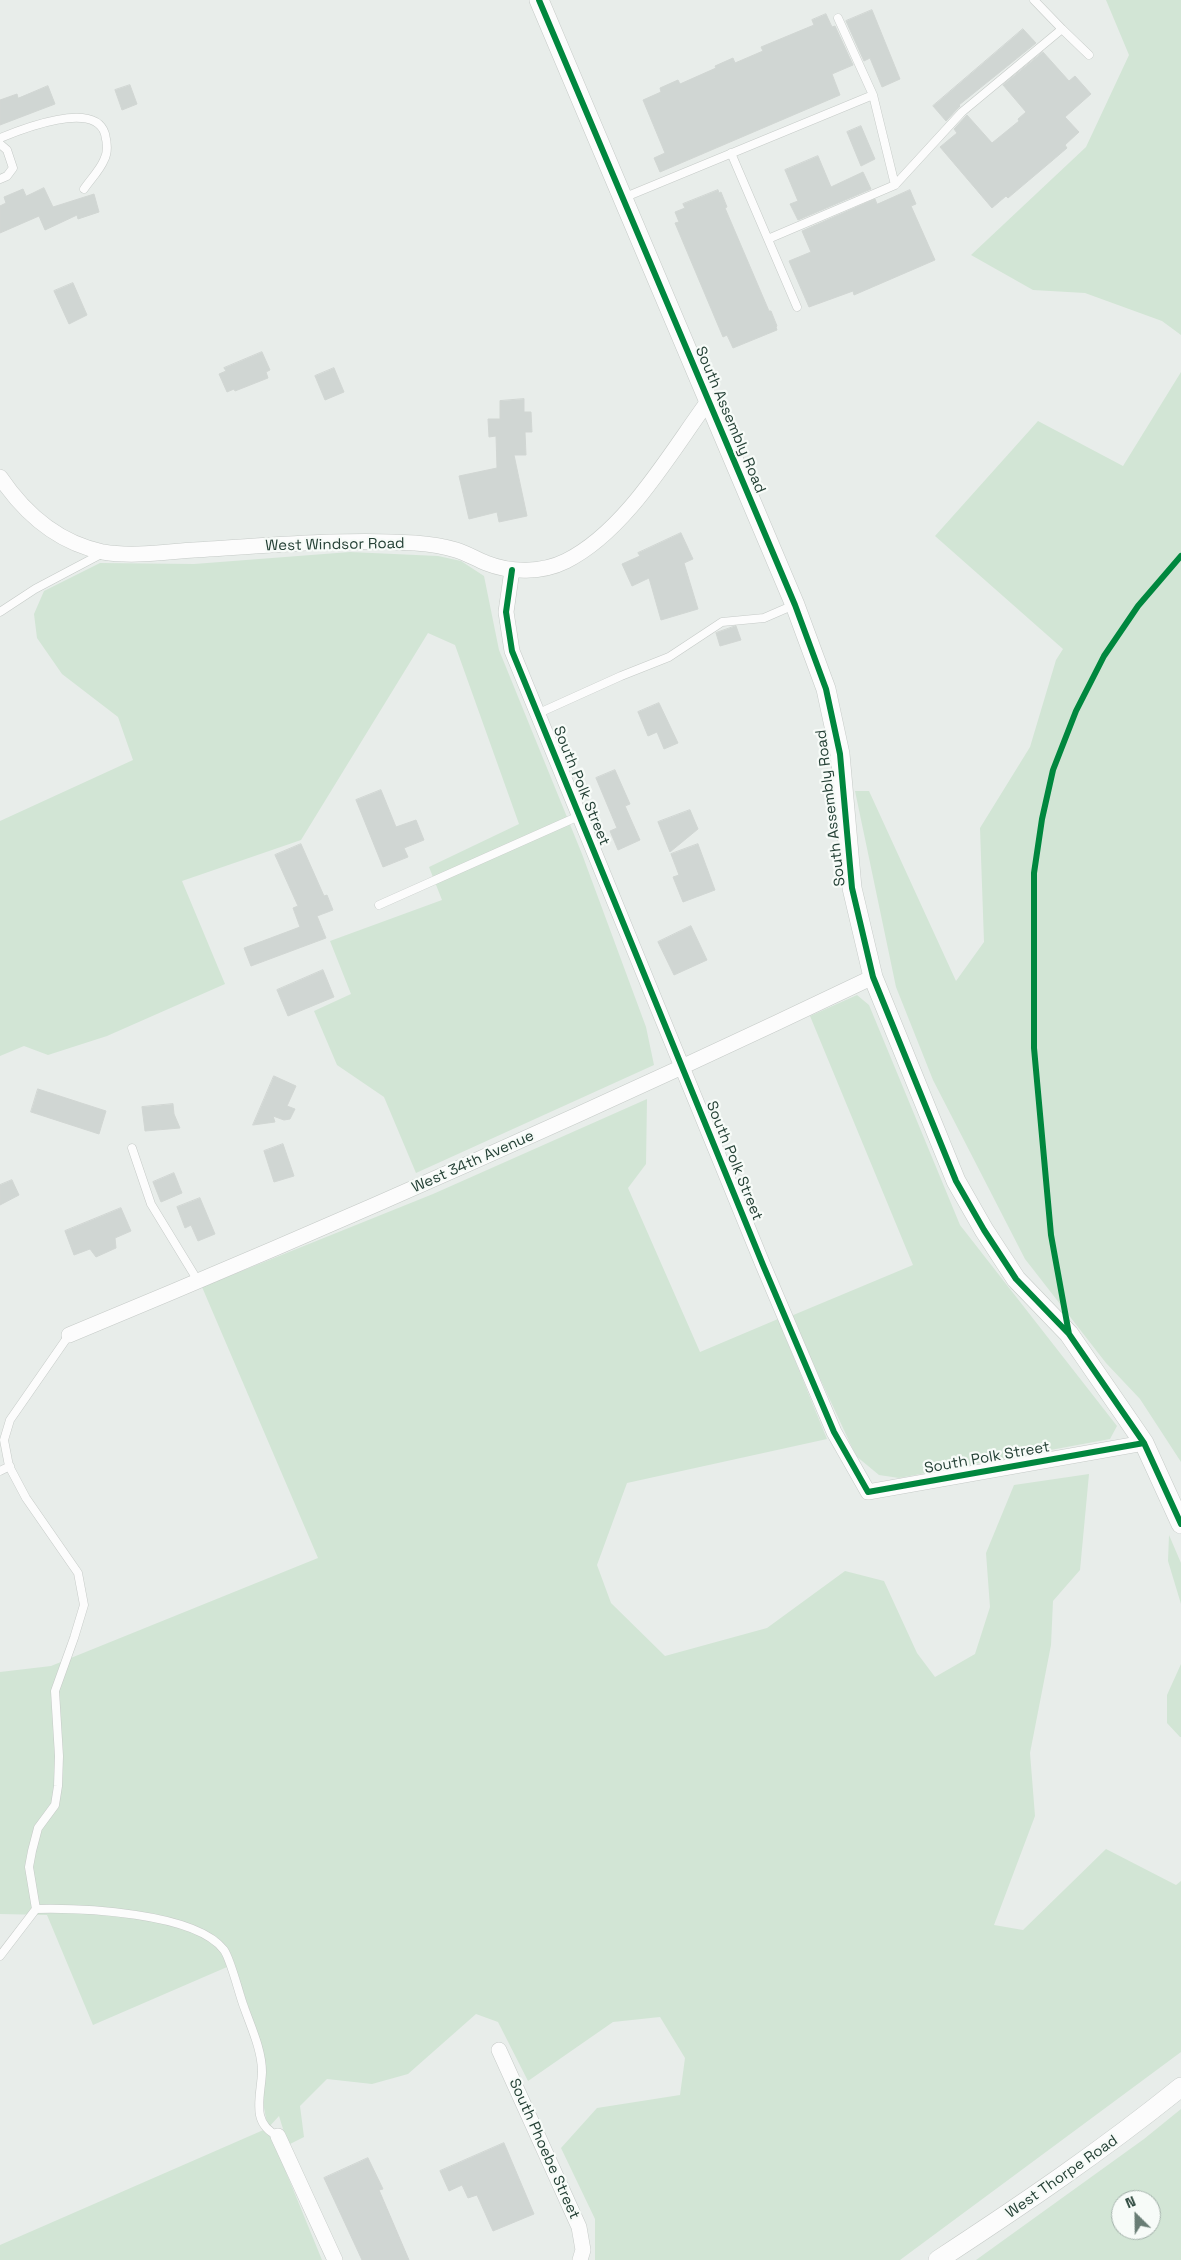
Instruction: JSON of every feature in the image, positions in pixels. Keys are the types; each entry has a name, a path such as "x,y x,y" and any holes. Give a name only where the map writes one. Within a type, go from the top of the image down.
{"street":[{"name":"South Assembly Road","path":"539,0 795,605 826,689 840,754 852,888 873,977 956,1181 984,1230 1016,1279 1069,1334 1144,1443 1181,1524"},
{"name":"West Windsor Road","path":"0,477 26,510 64,539 104,552 142,553 350,542 416,544 456,550 488,564 512,570 540,570 564,562 608,532 628,510 709,400"},
{"name":"South Polk Street","path":"512,570 506,612 512,651 834,1432 868,1492 1144,1443"},
{"name":"West 34th Avenue","path":"69,1335 393,1198 683,1068 873,977"},
{"name":"South Phoebe Street","path":"499,2050 579,2227 581,2255"},
{"name":"West Thorpe Road","path":"938,2260 1115,2140 1181,2087"},
{"path":"278,2136 335,2260"}],"lane":[{"path":"1034,0 1089,55"},
{"path":"838,18 873,95 895,184"},
{"path":"768,239 895,184 962,112 1062,29"},
{"path":"623,198 873,95"},
{"path":"0,138 26,128 78,117 92,119 104,128 107,141 105,160 84,188"},
{"path":"0,144 6,150 13,168 7,176 0,179"},
{"path":"731,153 797,307"},
{"path":"0,612 35,589 104,552"},
{"path":"539,713 621,676 669,658 722,622 764,618 795,605"},
{"path":"379,905 579,816"},
{"path":"132,1148 151,1204 198,1282"},
{"path":"0,1956 36,1909 29,1867 38,1828 55,1805 58,1786 59,1756 55,1691 84,1605 78,1573 26,1498 10,1466 4,1440 10,1420 69,1335"},
{"path":"0,1471 10,1466"},
{"path":"36,1909 72,1908 131,1914 183,1925 210,1938 224,1950 258,2048 262,2071 260,2116 263,2125 269,2132 278,2136"}],"green space":[{"path":"1106,0 1181,0 1181,335 1162,321 1085,293 1033,290 971,255 1086,147 1129,55"},
{"path":"1181,372 1181,1462 1140,1399 1106,1363 1025,1259 933,1080 896,987 855,791 869,791 956,981 984,942 980,828 1030,747 1056,660 1063,649 935,536 1038,421 1123,466"},
{"path":"350,552 438,556 461,561 484,576 499,650 582,854 646,1027 654,1065 416,1173 384,1097 337,1065 314,1011 351,994 330,941 442,900 429,867 519,824 455,645 428,633 301,840 182,881 225,984 107,1036 48,1055 24,1046 0,1056 0,821 133,760 118,717 62,674 37,638 34,614 44,591 100,563 194,564"},
{"path":"857,995 869,1005 960,1225 1117,1426 1110,1439 899,1478 879,1475 856,1456 791,1316 913,1265 810,1016"},
{"path":"647,1099 646,1164 628,1188 700,1352 778,1319 827,1439 627,1483 597,1565 611,1603 665,1656 767,1628 845,1571 884,1581 917,1653 935,1677 975,1654 990,1607 986,1553 1014,1485 1089,1474 1080,1570 1053,1601 1051,1645 1030,1753 1035,1816 994,1925 1023,1930 1106,1849 1176,1885 1181,1881 1181,2052 900,2260 595,2260 595,2219 561,2148 597,2108 680,2095 685,2058 660,2017 613,2022 528,2081 498,2022 476,2014 408,2074 372,2084 327,2079 300,2106 304,2137 288,2145 279,2116 268,2128 263,2103 265,2071 262,2048 234,1964 93,2025 47,1915 0,1914 0,1672 51,1666 318,1558 202,1287 433,1194"},
{"path":"1169,1535 1181,1563 1181,1604 1168,1561"},
{"path":"1181,1664 1180,1737 1167,1723 1167,1695"},
{"path":"1181,2109 1181,2260 976,2260 1144,2139"},
{"path":"268,2128 322,2260 0,2260 0,2245"}],"building":[{"path":"872,10 900,79 882,87 870,58 864,61 846,21"},
{"path":"826,14 832,27 835,26 853,65 832,74 840,95 660,172 654,158 665,153 643,100 661,92 660,88 678,80 680,84 733,58 735,63 763,51 761,47 814,25 812,20"},
{"path":"1023,29 1036,43 959,105 946,121 933,106"},
{"path":"1043,52 1069,81 1075,76 1091,94 1065,117 1079,132 1065,145 1067,148 1008,198 1006,196 992,208 940,147 957,133 954,129 967,115 992,143 1019,121 1018,119 1026,112 1003,85"},
{"path":"130,85 137,104 122,110 115,90"},
{"path":"48,86 55,104 0,125 0,100 17,94 18,98"},
{"path":"861,126 875,159 861,166 847,132"},
{"path":"818,156 831,187 863,172 871,189 798,220 790,204 798,201 785,170"},
{"path":"44,188 53,207 94,194 99,212 78,219 77,215 45,230 39,216 0,233 0,206 6,203 4,197 23,189 26,196"},
{"path":"718,190 719,193 721,192 727,207 725,208 777,326 777,330 733,348 727,335 723,337 675,223 679,222 675,212 685,208 683,204"},
{"path":"910,190 916,204 911,206 935,260 854,295 853,291 809,307 789,261 811,252 802,231 875,199 877,204"},
{"path":"73,283 87,315 69,324 54,291"},
{"path":"262,352 270,370 266,372 268,378 235,391 234,389 227,392 219,374 226,371 224,368"},
{"path":"334,368 344,392 325,400 315,376"},
{"path":"524,399 524,412 531,412 532,432 525,432 526,455 514,455 527,516 499,522 497,512 469,519 459,476 497,468 496,436 489,437 488,419 500,419 500,401"},
{"path":"681,533 693,559 684,563 698,609 661,620 649,578 632,586 622,564 640,556 638,553"},
{"path":"736,626 741,640 720,646 716,633"},
{"path":"659,703 678,743 664,749 657,732 648,736 638,712"},
{"path":"615,770 630,804 625,806 640,840 618,850 610,831 617,828 596,778"},
{"path":"381,790 396,827 416,820 424,840 404,848 408,857 383,867 356,800"},
{"path":"690,810 698,829 670,852 658,822"},
{"path":"301,844 324,896 327,895 333,910 317,916 326,938 251,966 244,948 300,927 293,908 298,906 275,855"},
{"path":"698,844 715,890 683,902 673,877 679,875 671,854"},
{"path":"691,926 707,960 674,975 658,942"},
{"path":"323,970 334,997 288,1016 277,990"},
{"path":"274,1076 296,1086 287,1106 295,1109 290,1119 284,1120 273,1116 275,1122 253,1125"},
{"path":"38,1089 106,1111 99,1134 31,1112"},
{"path":"173,1104 174,1114 180,1128 145,1131 142,1107"},
{"path":"283,1144 294,1176 274,1182 264,1151"},
{"path":"174,1173 182,1193 161,1202 153,1182"},
{"path":"12,1180 19,1195 0,1205 0,1185"},
{"path":"200,1198 215,1234 198,1241 191,1225 185,1228 177,1207"},
{"path":"121,1208 131,1231 115,1238 116,1248 96,1257 90,1249 74,1255 65,1231"},
{"path":"504,2143 534,2214 493,2231 477,2195 468,2198 462,2185 449,2191 440,2171"},
{"path":"368,2158 383,2189 379,2190 409,2260 362,2260 324,2178"}],"cycle path":[{"path":"539,0 795,605 826,689 840,754 852,888 873,977 956,1181 984,1230 1016,1279 1069,1334 1144,1443 1181,1524"},
{"path":"1069,1334 1051,1235 1034,1048 1034,873 1042,819 1053,770 1076,711 1104,656 1138,606 1181,556"},
{"path":"512,570 506,612 512,651 763,1265 834,1432 868,1492 1144,1443"}]}
